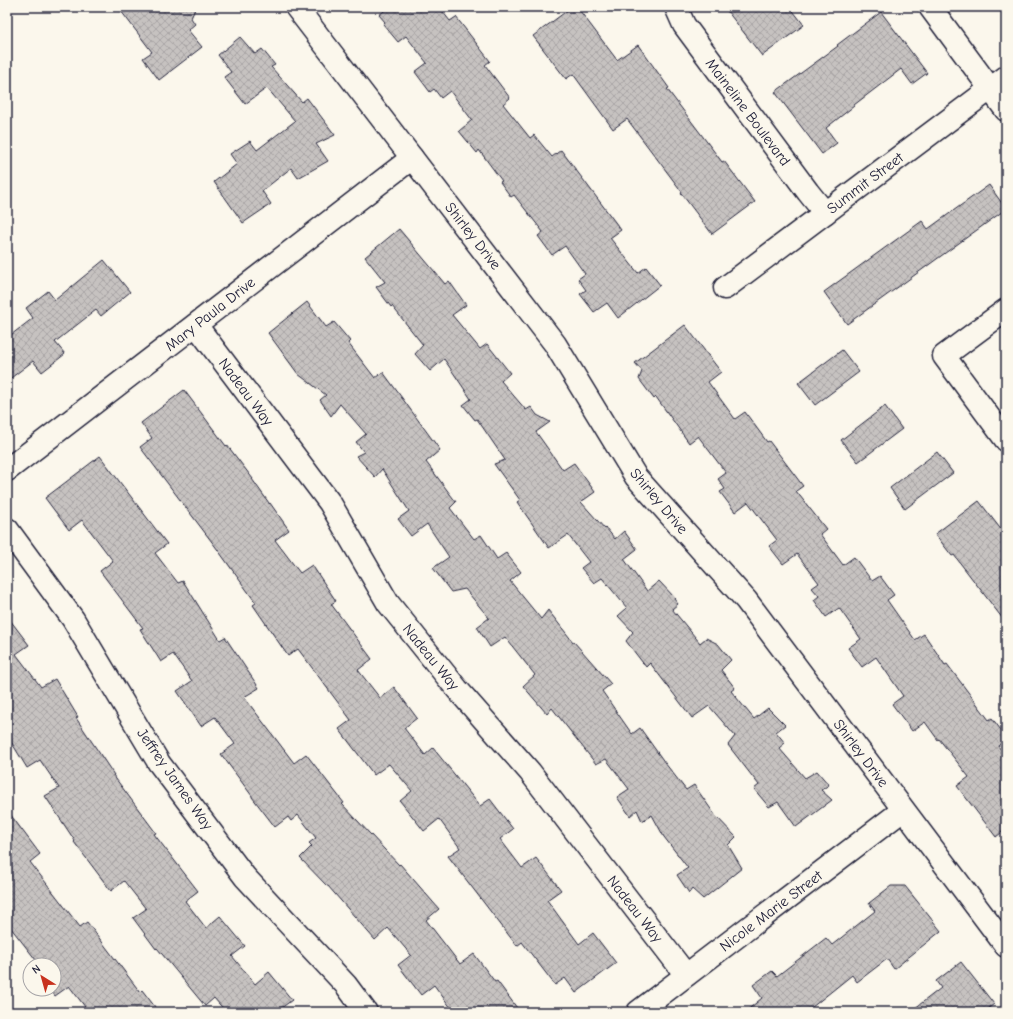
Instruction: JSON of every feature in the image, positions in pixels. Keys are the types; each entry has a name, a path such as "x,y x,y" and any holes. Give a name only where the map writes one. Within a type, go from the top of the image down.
{"street":[{"name":"Shirley Drive","path":"296,7 556,344 636,477 746,600 1006,946"},
{"name":"Maineline Boulevard","path":"676,7 684,25 825,213"},
{"path":"930,7 998,83 1006,110"},
{"name":"Summit Street","path":"725,288 998,83"},
{"name":"Mary Paula Drive","path":"7,470 412,158"},
{"path":"1006,310 944,356 1006,440"},
{"name":"Nadeau Way","path":"196,325 330,503 388,603 457,689 530,772 686,975"},
{"name":"Jeffrey James Way","path":"7,529 72,619 159,763 245,877 346,985 366,1012"},
{"name":"Nicole Marie Street","path":"638,1012 903,810"}],"building":[{"path":"118,7 196,7 191,18 195,24 188,30 202,47 159,80 143,58 152,52"},
{"path":"389,7 439,7 450,21 456,17 490,61 485,65 510,98 503,104 530,138 534,135 552,157 561,150 621,230 610,238 638,273 646,267 660,285 618,318 607,303 594,312 580,294 586,290 578,279 585,274 565,246 552,255 538,236 543,232 514,195 511,197 500,182 502,181 479,150 477,153 459,131 472,120 450,91 441,98 434,89 430,92 415,72 427,63 406,36 398,42 383,24 385,22 379,15"},
{"path":"572,7 577,7 617,60 638,45 669,88 667,89 722,162 724,161 755,202 712,234 627,119 613,129 573,74 566,79 533,36"},
{"path":"724,7 790,7 804,25 762,56"},
{"path":"881,12 927,73 912,84 901,69 854,105 826,128 837,143 822,154 775,92 838,46 837,45"},
{"path":"240,37 255,54 262,49 275,65 271,67 302,102 307,98 335,135 316,144 328,161 298,178 291,168 262,191 271,204 243,223 214,182 237,164 230,154 250,141 257,150 295,121 267,88 245,104 224,77 231,72 218,55"},
{"path":"989,185 1006,209 847,324 824,292 922,221 928,229"},
{"path":"399,229 445,284 449,281 466,305 452,315 480,349 487,344 510,373 501,381 526,410 531,407 537,415 550,422 536,432 563,470 574,463 595,492 581,502 615,539 624,531 637,549 624,559 647,591 659,581 675,598 674,599 678,604 672,609 700,643 706,638 718,644 731,660 721,670 735,688 731,691 754,719 768,708 785,725 776,732 785,743 779,748 805,778 817,771 829,785 821,790 832,800 796,827 778,802 769,807 754,789 759,785 728,745 735,736 709,706 692,718 650,663 646,667 626,641 633,632 618,616 627,608 602,578 594,583 581,568 589,562 568,535 549,548 517,502 520,500 494,464 505,460 477,419 475,420 463,405 471,399 444,359 430,371 415,354 423,345 376,287 385,282 365,257"},
{"path":"104,260 130,292 101,316 96,310 55,342 65,354 42,372 33,361 7,381 7,338 33,318 26,308 48,291 55,300"},
{"path":"307,302 326,327 334,322 350,341 348,343 375,378 383,372 440,450 426,462 456,502 450,508 474,539 481,535 497,559 506,553 521,572 510,581 541,619 548,610 573,642 611,684 602,691 632,734 640,728 686,790 694,785 715,815 736,837 728,845 742,868 703,899 692,889 689,893 677,875 688,868 664,837 652,815 642,821 637,810 630,816 617,797 629,789 606,759 596,764 552,708 547,714 523,686 535,675 505,637 490,647 477,627 489,618 465,589 451,592 433,568 449,557 427,524 411,536 398,519 409,511 382,469 375,477 356,456 364,452 356,442 366,434 340,404 331,416 320,400 326,395 298,374 268,333"},
{"path":"685,325 721,372 708,382 735,419 745,412 803,486 796,491 826,529 820,534 843,565 854,557 872,581 880,576 894,595 887,600 915,640 924,634 945,665 947,664 989,720 992,718 1006,737 1006,740 998,746 1006,756 1006,829 996,837 957,786 969,777 925,722 912,731 892,704 903,696 876,657 862,667 848,648 861,639 839,608 826,617 814,600 819,596 812,588 819,583 797,554 783,564 769,546 777,540 748,502 735,512 720,492 725,489 718,479 726,473 698,436 689,443 656,397 654,399 639,379 642,371 635,363"},
{"path":"842,350 859,372 815,405 798,383"},
{"path":"184,390 253,479 269,504 270,503 289,530 275,540 300,573 312,565 336,601 331,604 372,659 358,670 380,698 394,687 417,718 404,728 425,755 433,748 480,806 490,799 513,829 500,839 522,868 536,858 561,890 547,900 579,944 593,933 616,963 576,993 565,978 555,985 522,942 517,946 448,856 460,848 439,819 424,831 400,801 412,791 389,764 374,775 339,729 351,720 298,649 288,656 253,605 256,603 140,447 152,438 141,423"},
{"path":"885,406 902,429 858,462 841,440"},
{"path":"937,452 953,473 905,509 890,488"},
{"path":"100,456 167,544 155,553 178,583 183,581 220,640 225,637 259,688 244,697 294,763 306,754 344,803 342,804 399,865 400,864 439,909 426,920 460,964 474,954 495,982 497,981 520,1012 454,1012 434,985 421,995 398,965 411,955 388,928 375,940 328,886 300,858 312,846 309,843 316,838 298,815 291,821 288,817 275,827 252,797 221,754 235,744 215,717 201,726 177,691 192,681 173,654 161,662 140,629 143,628 100,571 113,561 82,520 69,530 45,498"},
{"path":"979,501 1006,536 1006,623 954,555 952,556 935,534"},
{"path":"7,616 29,645 16,654 41,687 55,679 78,717 76,718 113,775 156,833 154,834 198,891 185,901 206,928 220,916 245,946 232,956 255,984 269,972 292,1000 276,1012 226,1012 214,998 205,1006 157,948 156,949 133,918 146,909 124,881 111,891 74,842 75,841 45,796 59,788 40,760 27,768 7,735"},
{"path":"7,810 40,854 30,862 80,927 87,922 140,992 142,990 159,1012 89,1012 69,986 62,991 62,957 34,957 7,923"},
{"path":"891,886 905,886 941,931 894,969 887,959 857,982 852,975 806,1012 745,1012 762,998 753,985 772,971 777,976 826,938 832,945 875,911 869,903"},
{"path":"961,962 994,1004 984,1012 910,1012 941,988 936,981"}]}
